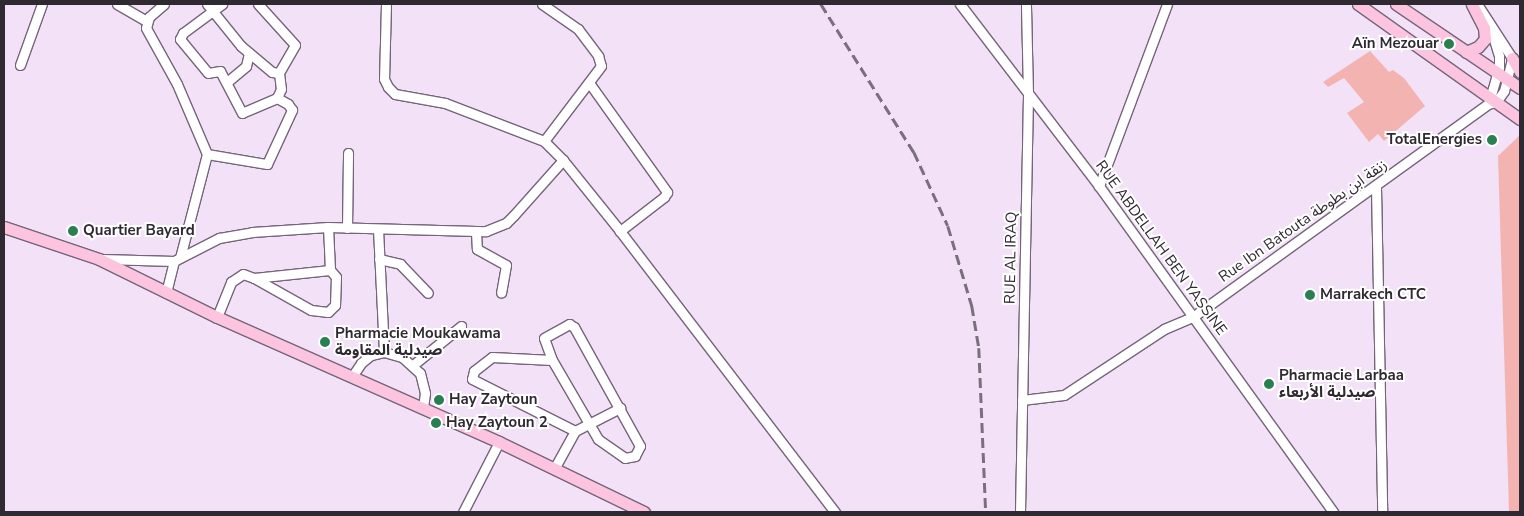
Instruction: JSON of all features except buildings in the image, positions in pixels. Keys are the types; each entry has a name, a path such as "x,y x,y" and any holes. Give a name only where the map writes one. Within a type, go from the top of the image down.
{"main road":[{"path":"1358,4 1491,101 1520,119"},
{"path":"1396,4 1520,88"},
{"path":"1466,52 1478,48 1485,38 1484,28 1472,4"},
{"path":"1512,58 1520,72"},
{"path":"4,227 99,259 217,317 423,407 644,512"}],"street":[{"path":"20,65 42,4"},
{"path":"117,4 146,21"},
{"path":"164,4 146,21 146,28 177,84 207,154 166,293"},
{"path":"222,4 210,7 183,33 180,39 208,73 218,70 227,82 229,93 242,113 277,98 280,89 279,73 295,45 258,4"},
{"path":"386,4 384,79 395,94 445,103 544,141 563,160 620,231 835,512"},
{"path":"542,4 578,28 598,56 600,66 590,84 544,141"},
{"name":"RUE ABDELLAH BEN YASSINE","path":"960,4 1099,186 1333,512"},
{"name":"RUE AL IRAQ","path":"1020,512 1028,94 1026,4"},
{"path":"1099,186 1167,4"},
{"path":"1476,4 1512,58 1491,101"},
{"path":"210,7 249,53 272,72 279,73"},
{"path":"1488,22 1503,76"},
{"path":"227,82 246,66 249,53"},
{"path":"590,84 667,192 664,198 620,231"},
{"path":"207,154 267,164 292,110 288,104 277,98"},
{"name":"Rue Ibn Batouta زنقة ابن بطوطة","path":"1022,400 1064,395 1164,329 1194,316 1376,187 1491,101"},
{"path":"348,153 348,228"},
{"path":"99,259 177,259 219,238 328,227 476,232 506,223 563,160"},
{"path":"1376,187 1382,512"},
{"path":"217,317 234,278 243,274 254,278 297,304 328,312 335,305 337,292 336,277 330,270 328,227"},
{"path":"378,229 384,352"},
{"path":"476,232 477,249 506,265 501,293"},
{"path":"379,259 400,264 428,293"},
{"path":"254,278 267,274 330,270"},
{"path":"569,324 574,327 640,446 635,456 625,458 612,450 588,424 552,360 544,338 569,324"},
{"path":"413,366 461,326"},
{"path":"353,376 361,363 384,352 402,357 413,366 424,383 423,407"},
{"path":"552,360 492,357 474,371 472,379 575,431"},
{"path":"554,469 575,431 620,408"},
{"path":"464,512 499,442"}],"shaded area":[{"path":"1370,51 1389,72 1393,70 1404,78 1425,106 1384,141 1378,134 1369,142 1347,113 1364,102 1344,78 1328,87 1323,82"},
{"path":"1520,135 1520,512 1509,512 1498,156"}],"railway":[{"path":"821,4 914,152 948,226 972,306 979,348 986,512"}],"place":[{"name":"Aïn Mezouar","path":"1449,44"},
{"name":"TotalEnergies","path":"1492,140"},
{"name":"Quartier Bayard","path":"73,231"},
{"name":"Marrakech CTC","path":"1310,295"},
{"name":"Pharmacie Moukawama صيدلية المقاومة","path":"325,342"},
{"name":"Pharmacie Larbaa صيدلية الأربعاء","path":"1269,384"},
{"name":"Hay Zaytoun","path":"439,400"},
{"name":"Hay Zaytoun 2","path":"436,423"}]}
